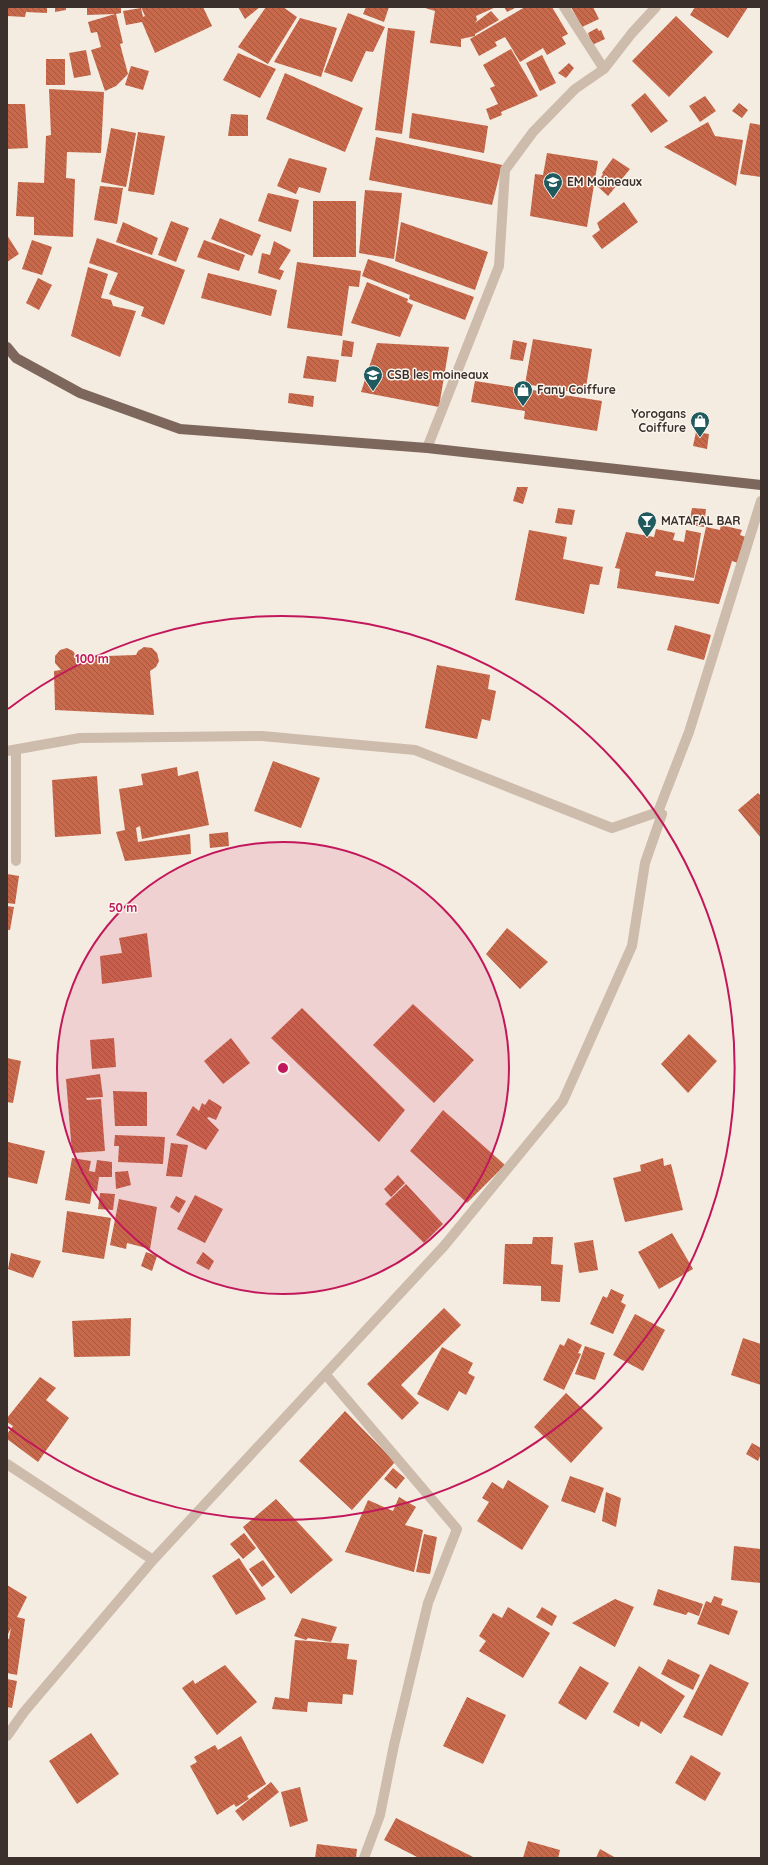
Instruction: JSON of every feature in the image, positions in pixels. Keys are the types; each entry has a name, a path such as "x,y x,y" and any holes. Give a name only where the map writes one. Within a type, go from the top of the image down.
{"main road":[{"path":"7,347 16,358 80,393 180,429 427,448 761,485"}],"street":[{"path":"564,7 604,69"},
{"path":"427,448 499,266 505,170 532,132 575,89 604,69 632,33 656,7"},
{"path":"16,861 12,750 80,738 262,736 415,750 612,828 658,812 689,732 761,501"},
{"path":"7,1736 24,1712 153,1560 444,1246 562,1101 632,946 645,863 662,814 658,812"},
{"path":"326,1375 457,1529 428,1603 394,1746 380,1815 364,1858"},
{"path":"7,1464 153,1560"}],"building":[{"path":"7,7 47,7 47,13 26,12 25,17 7,16"},
{"path":"55,7 66,7 66,10 55,12"},
{"path":"87,7 121,7 121,13 116,14 123,43 120,44 128,74 116,86 105,91 91,50 101,47 97,32 91,33 88,22 115,14 87,15"},
{"path":"141,7 203,7 212,26 155,53 142,22 126,25 123,11 141,8 143,17 145,16"},
{"path":"238,7 260,7 245,19"},
{"path":"266,7 283,7 297,17 268,64 238,47"},
{"path":"366,7 389,7 384,22 363,14"},
{"path":"422,7 496,7 476,16 477,20 475,23 491,11 499,20 475,34 475,36 461,39 461,47 430,43 435,11"},
{"path":"504,7 517,7 507,12"},
{"path":"525,7 552,7 568,34 562,37 566,44 547,55 543,48 520,62 505,37 495,42 497,46 479,56 470,39"},
{"path":"571,7 593,7 599,19 582,27"},
{"path":"695,7 748,7 728,38 690,15"},
{"path":"348,13 385,27 373,52 366,51 352,82 324,72"},
{"path":"676,16 713,52 669,97 632,61"},
{"path":"300,18 337,28 321,77 274,62"},
{"path":"388,28 415,31 402,134 375,130"},
{"path":"597,28 599,31 601,30 605,39 592,45 588,33"},
{"path":"511,49 538,96 501,112 502,115 490,120 486,109 498,104 490,88 495,86 483,65"},
{"path":"86,50 91,75 74,78 69,53"},
{"path":"238,53 276,69 260,98 223,80"},
{"path":"542,55 556,83 540,91 526,63"},
{"path":"46,59 65,59 65,85 46,85"},
{"path":"569,63 574,68 566,78 558,73"},
{"path":"131,66 149,71 143,90 125,85"},
{"path":"285,73 363,108 345,152 266,119"},
{"path":"49,89 104,92 101,153 67,152 66,178 75,179 73,237 34,235 34,217 16,216 18,182 44,183 46,136 51,135"},
{"path":"645,93 668,121 651,133 631,105"},
{"path":"705,96 716,111 700,122 689,106"},
{"path":"739,103 748,110 742,118 732,111"},
{"path":"7,104 25,104 28,148 7,149"},
{"path":"412,113 488,126 484,153 409,138"},
{"path":"231,114 248,115 248,136 228,136"},
{"path":"708,122 715,136 743,140 736,186 664,147"},
{"path":"750,123 761,125 761,177 740,174"},
{"path":"111,128 136,133 126,187 101,182"},
{"path":"138,132 165,136 154,195 128,191"},
{"path":"376,137 502,165 492,205 369,180"},
{"path":"547,153 598,161 587,227 530,216 535,174 543,175"},
{"path":"289,158 327,168 320,193 299,187 296,194 277,186"},
{"path":"613,158 630,169 608,196 596,185 603,174 602,173"},
{"path":"100,186 123,188 117,224 94,220"},
{"path":"365,190 402,193 394,259 359,253"},
{"path":"268,193 299,200 291,232 258,221"},
{"path":"313,201 356,201 356,257 313,257"},
{"path":"624,202 638,222 602,249 592,236 600,230 597,223"},
{"path":"220,218 261,235 252,256 211,239"},
{"path":"171,221 189,228 176,262 158,255"},
{"path":"123,222 158,238 152,255 116,242"},
{"path":"401,222 488,252 475,290 395,261"},
{"path":"7,235 19,254 7,262"},
{"path":"97,238 185,270 164,325 141,316 144,307 109,294 118,273 89,263"},
{"path":"32,240 52,247 42,275 22,269"},
{"path":"204,240 245,255 239,271 197,257"},
{"path":"274,241 291,250 279,269 284,271 280,280 258,273 262,253 270,255"},
{"path":"368,259 474,297 465,320 409,299 410,295 362,276"},
{"path":"297,262 361,271 359,287 349,286 342,336 287,328"},
{"path":"88,267 108,274 101,298 111,300 113,306 136,311 120,357 71,336"},
{"path":"208,273 277,290 271,316 201,298"},
{"path":"38,278 52,285 39,310 26,303"},
{"path":"367,282 408,299 407,302 413,305 400,337 351,323"},
{"path":"533,339 592,349 585,394 525,384"},
{"path":"343,340 354,342 352,357 341,356"},
{"path":"513,340 527,343 523,361 510,359"},
{"path":"377,343 449,347 439,407 361,392"},
{"path":"307,356 339,360 336,382 303,378"},
{"path":"475,381 602,401 597,431 524,419 525,411 471,402"},
{"path":"289,393 314,396 313,407 288,403"},
{"path":"696,432 709,434 707,449 693,446"},
{"path":"517,487 528,487 523,504 513,501"},
{"path":"558,508 575,510 572,525 555,523"},
{"path":"692,508 706,509 704,527 689,525"},
{"path":"721,525 742,530 740,535 746,537 738,563 732,561 719,604 617,588 620,569 615,568 626,532 654,537 656,529 675,533 673,540 684,542 686,530 701,533 694,578 656,571 655,576 694,581 706,527 720,530"},
{"path":"529,530 567,537 563,559 603,567 599,585 590,584 584,614 515,600"},
{"path":"675,625 711,635 704,660 667,650"},
{"path":"144,647 152,648 157,653 159,661 156,667 150,671 154,715 55,710 54,671 61,670 55,663 55,656 60,650 67,648 73,651 77,657 136,655 138,651"},
{"path":"437,665 490,675 488,689 496,691 490,721 482,719 477,739 425,728"},
{"path":"273,761 320,778 301,828 254,811"},
{"path":"177,767 178,776 198,771 209,825 142,839 140,826 136,828 138,842 190,834 191,854 125,861 116,832 125,830 119,789 143,785 141,774"},
{"path":"97,776 101,834 55,837 52,780"},
{"path":"758,793 761,796 761,838 738,810"},
{"path":"228,832 229,846 210,848 209,834"},
{"path":"7,874 19,876 15,904 7,903"},
{"path":"7,906 14,907 10,930 7,930"},
{"path":"507,928 548,962 520,989 486,954"},
{"path":"147,933 152,977 102,984 100,956 122,953 119,938"},
{"path":"413,1004 474,1060 434,1103 373,1045"},
{"path":"302,1008 405,1110 379,1142 271,1038"},
{"path":"689,1034 717,1061 688,1093 661,1064"},
{"path":"114,1038 116,1067 92,1069 90,1040"},
{"path":"231,1038 250,1063 223,1084 204,1061"},
{"path":"7,1058 21,1061 13,1103 7,1102"},
{"path":"100,1074 103,1097 86,1098 87,1100 101,1099 105,1151 72,1153 66,1079"},
{"path":"113,1091 147,1092 147,1126 115,1126"},
{"path":"209,1099 222,1107 216,1120 209,1117 207,1118 219,1130 206,1150 176,1135 193,1106 199,1111 202,1103 205,1105"},
{"path":"443,1110 505,1165 467,1203 410,1151"},
{"path":"115,1135 165,1137 163,1164 118,1162 119,1146 114,1146"},
{"path":"8,1142 45,1151 37,1184 7,1177"},
{"path":"171,1143 188,1145 182,1177 166,1176"},
{"path":"72,1158 91,1161 89,1171 95,1172 97,1160 112,1162 112,1177 99,1177 97,1191 92,1191 90,1204 65,1200"},
{"path":"663,1158 664,1166 671,1164 683,1210 625,1222 613,1178 641,1171 640,1165"},
{"path":"128,1171 131,1185 116,1189 115,1172"},
{"path":"398,1175 405,1183 391,1197 384,1189"},
{"path":"406,1184 443,1224 424,1243 385,1204"},
{"path":"100,1193 115,1194 113,1210 98,1209"},
{"path":"195,1195 223,1209 205,1243 177,1229"},
{"path":"176,1196 186,1201 179,1213 170,1207"},
{"path":"119,1199 157,1207 150,1249 127,1243 126,1249 110,1245"},
{"path":"67,1211 111,1218 104,1259 62,1252"},
{"path":"672,1233 693,1269 659,1289 638,1252"},
{"path":"533,1237 553,1237 551,1264 563,1265 560,1302 541,1301 541,1286 503,1284 505,1244 532,1244"},
{"path":"593,1240 598,1270 579,1273 574,1243"},
{"path":"146,1252 157,1256 152,1271 141,1266"},
{"path":"203,1252 214,1261 209,1270 196,1263"},
{"path":"11,1253 41,1261 33,1278 8,1269"},
{"path":"611,1289 624,1295 621,1302 626,1305 613,1334 590,1324 603,1296 607,1298"},
{"path":"444,1308 461,1325 401,1385 419,1403 402,1420 367,1384"},
{"path":"635,1314 665,1330 643,1371 613,1355"},
{"path":"131,1318 130,1356 74,1357 72,1321"},
{"path":"568,1338 582,1345 578,1353 581,1354 564,1390 543,1380 560,1344 564,1346"},
{"path":"743,1338 761,1344 761,1385 731,1375"},
{"path":"585,1346 605,1353 595,1380 575,1374"},
{"path":"442,1347 473,1363 468,1373 475,1377 466,1395 459,1391 448,1411 417,1394"},
{"path":"40,1377 56,1388 46,1400 69,1418 38,1462 7,1439 7,1434 13,1426 7,1422 7,1418"},
{"path":"566,1393 603,1428 571,1463 534,1427"},
{"path":"345,1411 395,1462 352,1510 299,1461"},
{"path":"752,1443 761,1448 761,1454 758,1461 746,1454"},
{"path":"393,1468 405,1478 396,1489 384,1479"},
{"path":"570,1476 604,1488 595,1513 561,1501"},
{"path":"508,1480 549,1506 522,1550 477,1521 489,1502 482,1498 492,1482 503,1489"},
{"path":"606,1492 621,1498 616,1527 602,1521"},
{"path":"399,1497 416,1507 405,1525 423,1530 414,1572 345,1552 368,1500 393,1511"},
{"path":"276,1499 333,1560 291,1594 243,1527"},
{"path":"244,1533 256,1548 243,1559 230,1544"},
{"path":"424,1534 437,1537 430,1574 416,1572"},
{"path":"734,1546 761,1549 761,1583 731,1580"},
{"path":"239,1558 266,1599 236,1615 212,1576"},
{"path":"263,1560 275,1577 262,1587 249,1569"},
{"path":"7,1585 27,1597 17,1617 25,1619 17,1675 7,1673 7,1638 9,1639 11,1628 7,1636"},
{"path":"658,1589 703,1604 699,1616 688,1612 686,1615 653,1605"},
{"path":"714,1596 723,1599 721,1605 738,1611 729,1635 697,1624 706,1601 711,1603"},
{"path":"615,1599 634,1607 615,1647 572,1623"},
{"path":"508,1607 550,1633 523,1678 479,1651 486,1641 479,1636 493,1613 502,1618"},
{"path":"542,1607 557,1616 552,1626 536,1617"},
{"path":"302,1618 337,1627 331,1642 308,1638 306,1640 294,1636"},
{"path":"295,1640 349,1644 347,1659 357,1660 353,1695 343,1694 342,1704 308,1702 307,1712 272,1709 275,1697 289,1699"},
{"path":"668,1659 700,1675 693,1690 661,1674"},
{"path":"710,1664 749,1683 722,1736 683,1717"},
{"path":"225,1665 257,1702 217,1735 182,1688 193,1680 195,1684"},
{"path":"580,1666 609,1683 586,1720 558,1703"},
{"path":"639,1666 685,1696 661,1734 641,1721 639,1727 613,1712"},
{"path":"7,1679 17,1681 12,1708 7,1707"},
{"path":"467,1697 506,1715 483,1764 443,1746"},
{"path":"91,1733 119,1774 77,1804 49,1761"},
{"path":"241,1736 266,1784 247,1796 249,1799 236,1807 234,1804 217,1815 190,1766 197,1762 194,1757 215,1745 218,1750"},
{"path":"691,1755 721,1773 705,1801 675,1783"},
{"path":"271,1782 279,1792 243,1821 235,1811"},
{"path":"300,1787 308,1821 290,1827 281,1792"},
{"path":"396,1818 475,1858 419,1858 384,1840"},
{"path":"528,1841 560,1850 558,1858 523,1858"},
{"path":"317,1844 357,1849 356,1858 315,1858"},
{"path":"600,1849 616,1858 596,1858"}],"place":[{"name":"EM Moineaux","path":"553,199"},
{"name":"CSB les moineaux","path":"373,392"},
{"name":"Fany Coiffure","path":"523,407"},
{"name":"Yorogans Coiffure","path":"700,438"},
{"name":"MATAFAL BAR","path":"647,538"}]}
